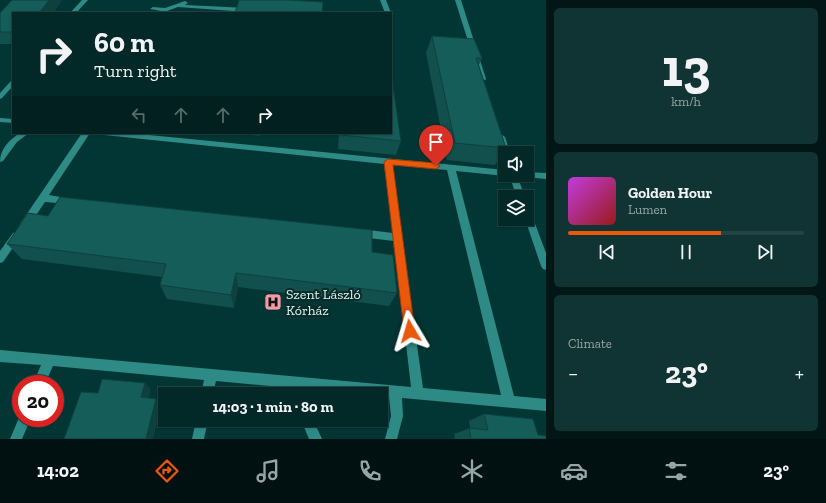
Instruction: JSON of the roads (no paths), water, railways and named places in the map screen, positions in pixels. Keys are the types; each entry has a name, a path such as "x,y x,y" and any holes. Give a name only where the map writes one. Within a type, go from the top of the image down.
{"lane":[{"path":"74,12 85,0"},
{"path":"153,9 164,12 180,6 188,0"},
{"path":"383,0 388,12"},
{"path":"458,0 486,87"},
{"path":"180,6 256,10"},
{"path":"0,97 12,83"},
{"path":"0,120 12,121"},
{"path":"499,131 504,146"},
{"path":"0,159 14,140 23,134"},
{"path":"0,259 85,134"},
{"path":"114,134 498,172"},
{"path":"388,162 418,393"},
{"path":"451,168 509,401"},
{"path":"534,175 546,176"},
{"path":"42,198 82,203"},
{"path":"532,226 546,266"},
{"path":"351,232 398,238"},
{"path":"0,356 49,362 210,376 294,387"},
{"path":"43,375 49,362"},
{"path":"208,387 210,376"},
{"path":"388,391 546,405"},
{"path":"391,439 396,416 395,391"},
{"path":"16,439 21,427"},
{"path":"198,439 201,427"},
{"path":"310,427 316,439"}],"place":[{"name":"Szent László Kórház","path":"273,302"}]}
